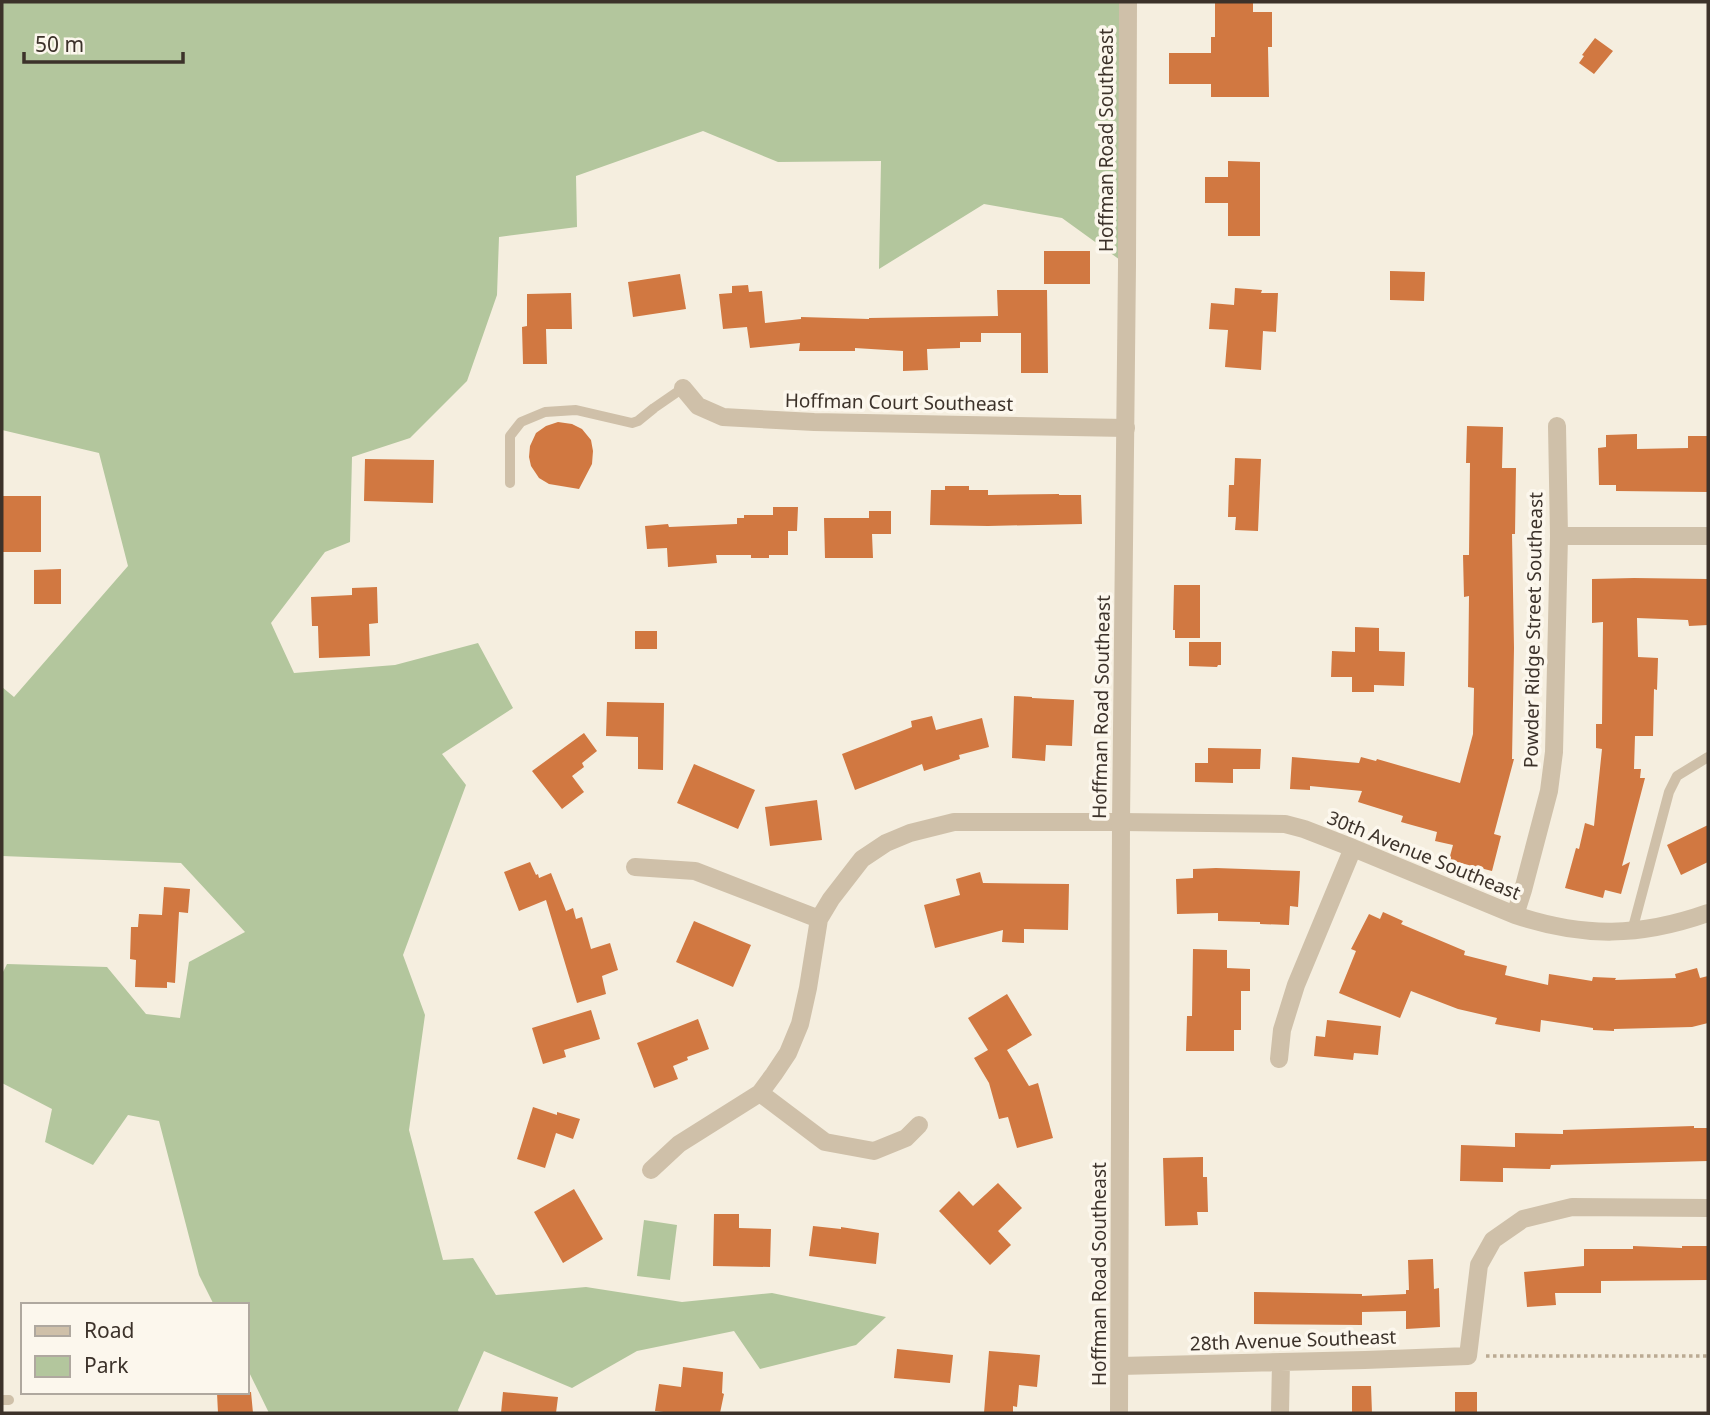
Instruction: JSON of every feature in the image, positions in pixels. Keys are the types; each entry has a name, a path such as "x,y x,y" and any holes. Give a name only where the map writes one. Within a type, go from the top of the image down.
{"street":[{"name":"Hoffman Road Southeast","path":"1119,1413 1128,2"},
{"name":"Hoffman Court Southeast","path":"682,388 698,405 723,417 814,422 1126,428"},
{"name":"Powder Ridge Street Southeast","path":"1515,915 1549,791 1554,752 1559,536 1557,426"},
{"path":"1559,536 1708,536"},
{"name":"30th Avenue Southeast","path":"818,919 862,859 886,842 954,822 1285,824 1353,848 1539,923 1579,931 1650,930 1708,913"},
{"path":"1279,1059 1282,1030 1296,985 1353,848"},
{"path":"635,866 695,871 818,919 800,1024 788,1053 760,1093 680,1144 651,1170"},
{"path":"760,1093 825,1142 874,1151 906,1138 919,1125"},
{"path":"1468,1356 1479,1265 1493,1240 1523,1219 1572,1207 1708,1208"},
{"name":"28th Avenue Southeast","path":"1120,1366 1468,1356"},
{"path":"1280,1362 1280,1413"}],"lane":[{"path":"510,483 510,436 521,422 545,412 576,410 632,424 682,388"},
{"path":"1632,931 1669,793 1677,776 1708,757"}],"path":[{"path":"1468,1356 1708,1356"}],"green space":[{"path":"2,2 1128,2 1127,265 1062,218 984,204 879,269 881,161 778,162 703,131 576,176 577,227 499,237 497,295 467,381 410,438 352,457 350,542 325,552 271,623 294,673 395,665 478,643 513,708 442,754 466,785 403,955 425,1015 409,1130 443,1260 473,1258 496,1295 586,1287 682,1302 772,1293 886,1317 856,1345 760,1369 734,1331 637,1351 572,1388 484,1351 459,1413 269,1413 248,1370 248,1303 213,1303 199,1275 159,1121 128,1115 93,1165 45,1142 52,1109 2,1083 2,974 7,964 107,967 146,1014 180,1018 189,962 245,932 181,863 2,856 2,687 14,697 128,566 99,453 2,430"},
{"path":"644,1220 677,1225 670,1280 637,1276"}],"building":[{"path":"1215,2 1253,2 1253,12 1272,12 1272,47 1268,47 1269,97 1211,97 1211,84 1169,84 1169,53 1211,53 1211,37 1215,37"},
{"path":"1595,38 1613,51 1594,74 1579,63"},
{"path":"1228,161 1260,162 1260,236 1228,236 1228,203 1205,203 1205,177 1228,177"},
{"path":"1044,251 1090,251 1090,284 1044,284"},
{"path":"1390,271 1425,272 1424,301 1390,300"},
{"path":"680,274 686,309 633,317 628,282"},
{"path":"748,285 749,292 762,291 765,323 801,317 869,319 998,316 997,290 1047,290 1048,373 1021,373 1021,333 981,333 981,342 960,342 960,348 927,349 928,370 903,371 903,351 855,348 855,351 799,351 800,343 750,348 747,327 723,329 719,294 732,293 732,286"},
{"path":"1235,288 1278,293 1276,332 1263,331 1261,370 1225,367 1228,330 1209,329 1211,303 1234,305"},
{"path":"571,293 572,329 546,329 547,364 523,364 522,327 527,326 527,294"},
{"path":"558,422 582,429 591,440 592,464 579,489 549,484 539,478 531,466 530,446 536,433"},
{"path":"1467,426 1503,427 1502,468 1516,468 1515,534 1512,534 1514,759 1494,834 1501,836 1492,871 1449,860 1453,845 1435,841 1437,832 1401,822 1403,816 1358,802 1362,791 1310,786 1310,790 1290,789 1292,757 1359,763 1361,757 1376,761 1377,759 1460,783 1473,734 1474,688 1468,687 1469,596 1464,597 1463,555 1469,555 1470,463 1466,463"},
{"path":"1637,434 1637,449 1688,448 1688,436 1708,436 1708,492 1616,491 1616,485 1599,485 1598,448 1606,447 1606,435"},
{"path":"1235,458 1261,459 1258,531 1235,530 1236,517 1228,517 1229,485 1234,485"},
{"path":"365,459 434,460 433,503 364,501"},
{"path":"945,486 969,486 969,490 988,490 988,495 1081,495 1082,524 930,525 931,490 945,490"},
{"path":"2,496 41,496 41,552 2,552"},
{"path":"773,507 798,507 797,531 788,531 788,555 751,558 751,555 716,555 717,563 668,567 667,548 647,549 645,526 737,524 737,518 744,518 744,515 773,515"},
{"path":"869,511 891,511 891,534 872,534 873,558 825,558 824,518 869,518"},
{"path":"61,569 61,604 34,604 34,570"},
{"path":"1592,579 1708,579 1708,625 1689,626 1688,620 1637,618 1638,657 1658,658 1653,736 1635,736 1634,769 1641,769 1640,778 1645,778 1622,866 1630,862 1621,894 1605,890 1603,898 1565,888 1585,823 1594,826 1602,749 1596,748 1596,724 1602,724 1603,622 1592,623"},
{"path":"1174,585 1200,585 1200,638 1175,638"},
{"path":"377,587 378,623 369,624 370,656 319,658 318,626 312,626 311,597 352,595 352,588"},
{"path":"1355,627 1379,628 1379,651 1405,652 1404,686 1374,685 1374,692 1352,692 1352,677 1331,677 1332,651 1355,652"},
{"path":"635,631 657,631 657,649 635,649"},
{"path":"1189,642 1221,642 1221,665 1189,666"},
{"path":"1014,696 1074,700 1072,746 1046,745 1045,761 1012,758"},
{"path":"607,702 664,703 663,770 638,769 638,737 606,736"},
{"path":"932,716 936,730 982,718 989,747 959,755 960,759 924,771 922,764 855,790 842,754 912,727 911,721"},
{"path":"584,733 597,751 582,763 584,767 572,776 584,792 562,809 532,771"},
{"path":"1208,748 1261,749 1260,769 1233,769 1233,783 1195,782 1195,763 1208,763"},
{"path":"694,764 755,790 738,829 677,803"},
{"path":"817,800 822,840 770,846 765,807"},
{"path":"1708,825 1708,862 1681,875 1667,845"},
{"path":"530,862 539,878 551,873 566,911 573,908 576,919 582,917 591,949 610,943 618,970 602,976 606,994 577,1003 546,900 519,911 504,872"},
{"path":"1193,869 1300,871 1298,907 1290,906 1289,925 1218,921 1218,913 1177,914 1176,879 1193,878"},
{"path":"980,872 983,883 1069,884 1068,930 1024,929 1024,943 1002,942 1003,930 935,948 924,905 960,895 956,879"},
{"path":"164,887 190,889 188,913 179,912 175,983 167,982 167,988 135,987 136,960 130,959 131,927 138,927 139,914 162,915"},
{"path":"1383,912 1403,921 1401,924 1465,951 1464,955 1507,966 1505,975 1548,985 1549,974 1592,981 1593,977 1616,978 1615,980 1676,978 1675,974 1697,968 1700,978 1708,976 1708,1023 1692,1027 1614,1031 1593,1030 1541,1020 1540,1032 1495,1024 1497,1018 1458,1009 1411,991 1400,1018 1339,993 1356,951 1351,949 1369,914 1380,919"},
{"path":"694,921 751,945 733,987 676,962"},
{"path":"1193,949 1227,950 1227,968 1250,969 1250,991 1241,991 1241,1030 1234,1030 1234,1051 1186,1051 1187,1016 1192,1016"},
{"path":"1007,994 1032,1035 1007,1050 1029,1086 1038,1083 1053,1138 1017,1148 1008,1117 999,1119 989,1083 974,1058 988,1050 968,1018"},
{"path":"591,1010 600,1039 564,1050 566,1057 543,1064 532,1028"},
{"path":"698,1019 709,1049 687,1057 688,1060 673,1066 678,1079 654,1088 637,1043"},
{"path":"1327,1020 1381,1026 1378,1055 1354,1053 1353,1060 1314,1056 1316,1036 1325,1037"},
{"path":"533,1107 580,1119 573,1139 556,1133 545,1168 517,1159"},
{"path":"1694,1126 1708,1128 1708,1161 1551,1165 1550,1169 1503,1168 1503,1182 1460,1181 1461,1145 1515,1147 1515,1133 1563,1134 1563,1130"},
{"path":"1203,1157 1203,1177 1207,1177 1208,1212 1197,1212 1198,1225 1165,1226 1163,1158"},
{"path":"998,1183 1022,1208 998,1231 1011,1245 990,1265 939,1211 959,1191 973,1206"},
{"path":"574,1189 603,1239 563,1263 534,1212"},
{"path":"714,1214 739,1214 739,1228 771,1229 770,1267 713,1266"},
{"path":"813,1226 879,1233 876,1264 809,1256"},
{"path":"1633,1246 1708,1246 1708,1280 1601,1281 1601,1293 1555,1293 1556,1305 1527,1307 1524,1272 1584,1266 1584,1249 1633,1249"},
{"path":"1433,1259 1434,1289 1439,1288 1440,1327 1406,1329 1406,1311 1362,1312 1362,1325 1254,1324 1254,1292 1362,1296 1406,1294 1406,1290 1409,1290 1408,1260"},
{"path":"897,1349 953,1355 950,1383 894,1378"},
{"path":"989,1351 1040,1355 1037,1387 1019,1385 1017,1407 1013,1406 1013,1413 984,1413"},
{"path":"683,1367 723,1372 724,1394 720,1413 655,1411 659,1384 681,1387"},
{"path":"1352,1386 1371,1386 1372,1413 1352,1413"},
{"path":"251,1392 253,1413 218,1413 217,1394"},
{"path":"503,1392 558,1397 556,1413 501,1413"},
{"path":"1455,1392 1477,1392 1477,1413 1455,1413"}]}
